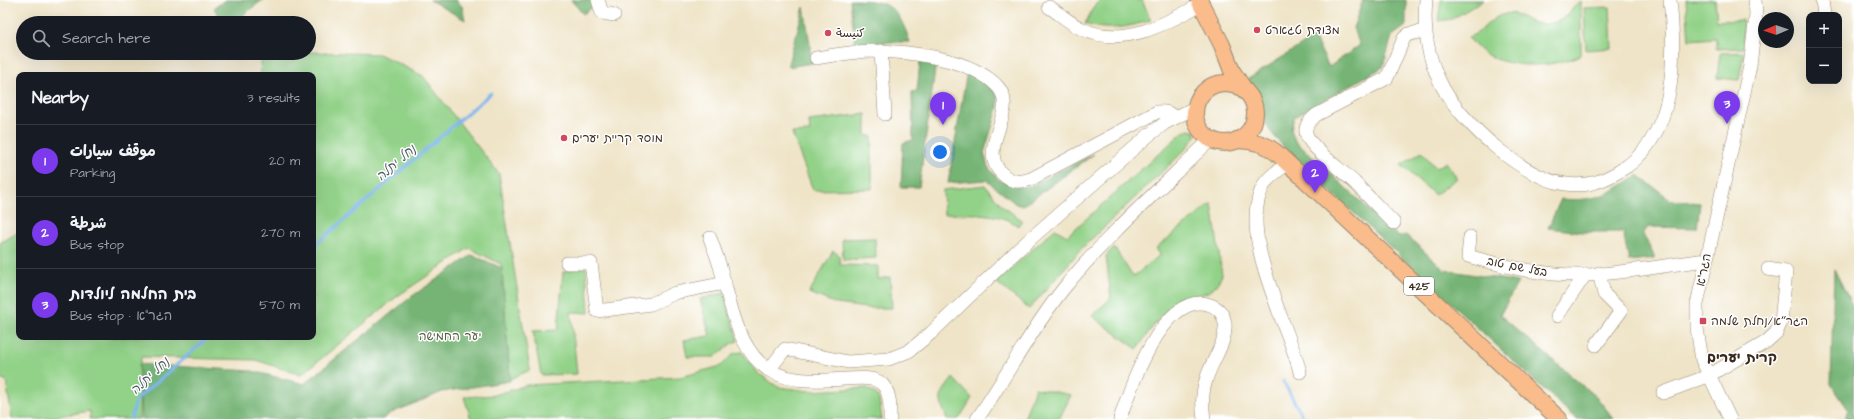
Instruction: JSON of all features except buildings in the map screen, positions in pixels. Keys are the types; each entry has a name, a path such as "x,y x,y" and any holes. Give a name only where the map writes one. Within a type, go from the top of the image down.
{"main road":[{"name":"425","path":"1200,2 1218,36 1232,71 1250,95 1263,135 1283,159"},
{"name":"425","path":"1196,107 1202,95 1218,80 1222,68 1222,53 1218,36"},
{"path":"1212,86 1229,83 1244,89"},
{"path":"1196,107 1196,116 1199,125 1204,133 1211,139"},
{"path":"1237,140 1245,135 1251,128 1255,111"},
{"name":"425","path":"1211,139 1220,142 1237,140 1263,143 1283,159 1559,419"}],"street":[{"path":"598,0 602,13 614,15"},
{"path":"1426,0 1424,20 1430,54 1443,88 1458,110 1500,151 1528,170 1550,180 1565,184 1587,185 1608,178 1626,168 1638,158 1651,142 1658,127 1666,103 1671,78 1672,27 1670,0"},
{"name":"הגר\"א","path":"1730,419 1708,376 1702,360 1697,328 1697,304 1754,40 1756,15 1755,0"},
{"path":"1822,0 1824,12"},
{"path":"1050,6 1081,29 1096,34 1116,35 1131,34 1149,30 1167,23 1200,2"},
{"path":"1394,223 1355,183 1312,144 1307,135 1306,128 1308,122 1316,115 1387,78 1404,38 1409,34 1426,31"},
{"path":"816,58 852,52 881,52 951,60 992,81 999,88 1004,102 1004,109 992,154 996,168 1004,175 1016,181 1022,182 1031,179 1157,112 1164,111 1170,113 1175,118"},
{"path":"881,52 885,114"},
{"path":"769,370 785,349 848,362 889,359 910,351 931,333 1020,248 1149,135 1175,118 1196,107"},
{"path":"977,419 1064,288 1093,254 1211,139"},
{"path":"1283,159 1264,185 1259,199 1256,221 1262,259 1300,372"},
{"path":"710,238 745,344 755,358 769,370 789,379 808,382 866,379 876,380 884,386 888,393 890,419"},
{"name":"בעל שם טוב","path":"1470,238 1468,256 1525,270 1585,275 1706,260"},
{"path":"566,263 591,263 597,311 651,304 675,293 725,283"},
{"path":"1664,393 1708,376 1766,342 1776,333 1780,322 1786,272 1768,270"},
{"path":"1596,345 1621,311 1604,294 1599,273"},
{"path":"1558,316 1585,275"},
{"path":"1120,419 1140,365 1161,329 1183,308 1198,304 1207,304 1220,311 1225,322 1224,334 1205,381 1203,400 1204,419"}],"green space":[{"path":"226,0 263,0 243,16 219,16 214,8"},
{"path":"430,0 456,0 462,6 465,20"},
{"path":"571,0 593,0 594,6 583,14"},
{"path":"850,0 874,1 890,7 896,12 901,20 910,42 855,44"},
{"path":"1100,0 1142,0 1151,20 1118,28 1102,28 1085,24 1094,6"},
{"path":"1363,0 1406,0 1406,26 1392,36 1383,67 1294,117 1291,129 1295,141 1399,237 1406,235 1445,270 1518,282 1500,315 1598,399 1614,419 1576,419 1289,153 1270,131 1245,81 1314,37 1329,67 1360,45 1353,28"},
{"path":"1441,0 1484,0 1452,19 1438,21"},
{"path":"1686,0 1715,0 1717,21 1743,20 1744,48 1716,49 1716,38 1689,40"},
{"path":"1581,1 1581,55 1570,59 1557,63 1530,65 1517,64 1492,57 1481,51 1468,37 1474,35 1495,18 1509,13 1519,15 1537,24 1555,22 1564,17"},
{"path":"804,7 813,63 787,67"},
{"path":"1610,7 1612,48 1586,50 1584,8"},
{"path":"316,52 379,54 423,76 499,174 530,370 510,379 501,264 469,248 399,295 301,375 256,360 141,357 139,419 90,419 90,411 39,419 12,419 6,380 0,379 0,243 16,234 16,340 316,340 316,72 260,72 262,60 316,60"},
{"path":"1744,52 1739,80 1717,78 1720,53"},
{"path":"920,62 936,62 919,187 901,187 903,143 913,140 912,92 917,91"},
{"path":"967,71 993,89 998,96 998,108 984,153 988,167 999,180 1017,187 1030,186 1094,154 1023,206 1016,204 986,180 948,183"},
{"path":"866,114 866,136 872,136 872,189 813,190 792,133 810,132 809,121"},
{"path":"1189,130 1194,131 1196,136 1185,150 1082,248 1029,309 996,282 1055,229 1067,236 1183,132"},
{"path":"1422,152 1436,168 1446,162 1457,178 1435,195 1401,165"},
{"path":"1638,175 1671,200 1700,203 1697,228 1648,227 1643,234 1655,258 1629,261 1623,232 1582,232 1548,228 1561,199 1573,200 1593,198 1610,192"},
{"path":"985,185 1003,207 1022,220 1018,226 1002,218 982,214 944,214 943,190"},
{"path":"1212,203 1222,275 1212,289 1189,297 1175,304 1163,314 1137,349 1092,316 1111,298 1106,256 1114,247 1133,277 1160,255 1156,248"},
{"path":"875,238 876,258 843,260 842,239"},
{"path":"833,251 839,255 840,265 878,266 878,279 890,277 892,308 866,308 837,304 809,293"},
{"name":"יער החמישה","path":"472,255 502,268 510,381 442,392 389,414 383,419 141,419 139,364 252,371 304,384 411,297"},
{"path":"586,267 589,313 571,312 577,374 541,375 533,331 558,330 563,272"},
{"path":"1834,269 1854,309 1853,419 1845,419 1848,409 1831,384"},
{"path":"724,293 738,341 732,343 715,357 687,357 684,340 710,336 700,299"},
{"path":"742,352 758,373 778,387 810,391 867,388 876,394 879,400 882,419 471,419 464,397 495,395 527,385 680,377 721,366 734,353"},
{"path":"953,378 972,398 959,419 947,419 942,406 941,397 944,390"},
{"path":"1035,388 1071,395 1059,419 1024,419"}],"waterway":[{"name":"נחל יתלה","path":"316,244 491,93"},
{"name":"נחל יתלה","path":"131,419 136,400 206,340"},
{"path":"1283,381 1304,419"}],"place":[{"name":"מצודת טגארט","path":"1257,30"},
{"name":"كنيسة","path":"828,33"},
{"name":"בית החלמה ליולדות","path":"1727,124"},
{"name":"موقف سيارات","path":"943,125"},
{"name":"מוסד קריית יערים","path":"564,138"},
{"name":"شرطة","path":"1315,193"},
{"name":"הגר״א/נחלת שלמה","path":"1703,321"}],"district":[{"name":"קרית יערים","path":"1742,358"}]}
